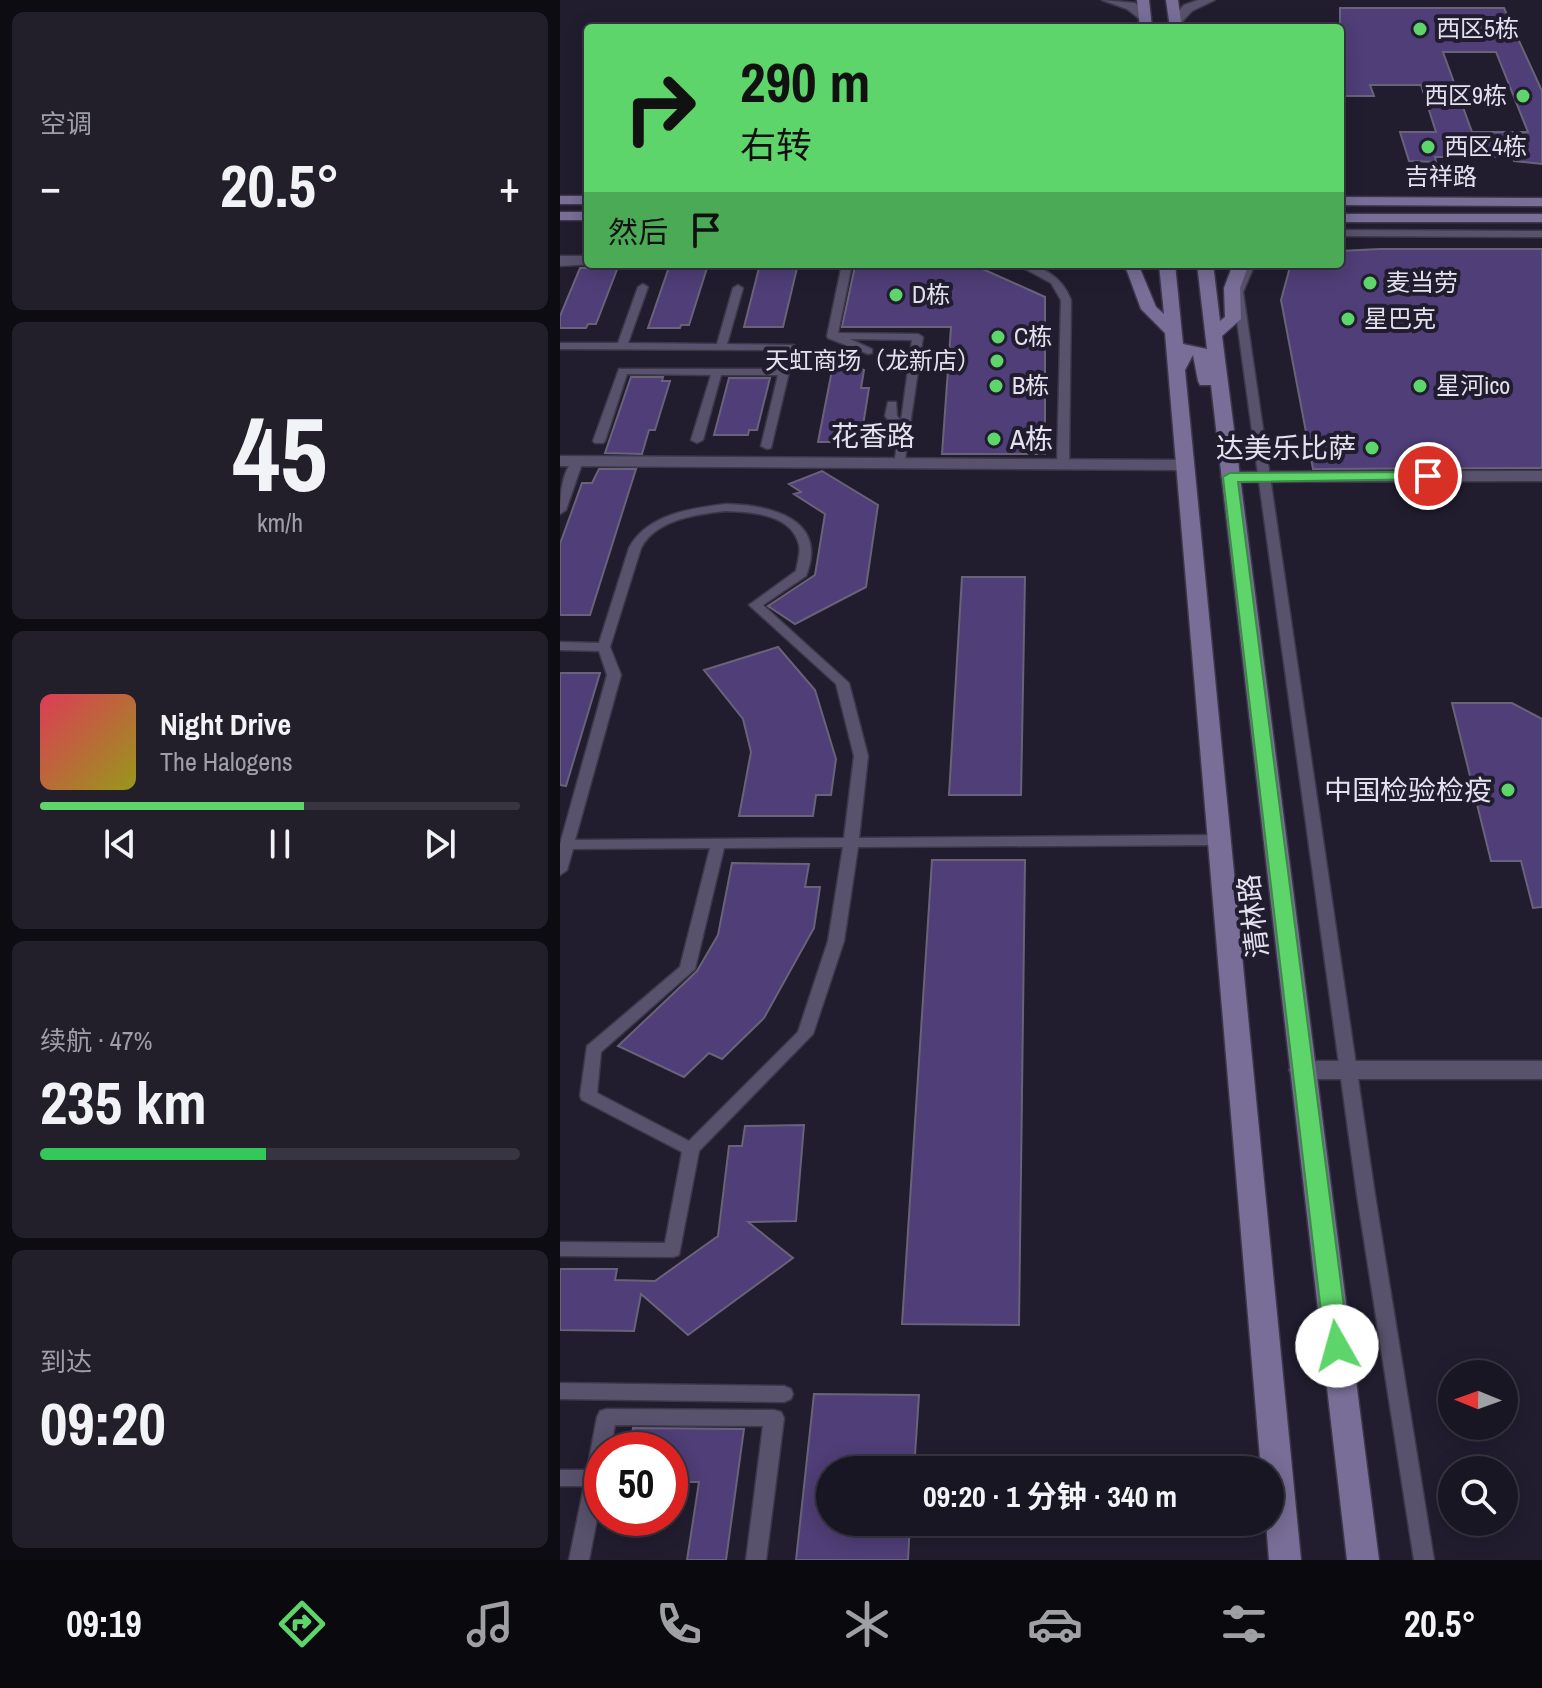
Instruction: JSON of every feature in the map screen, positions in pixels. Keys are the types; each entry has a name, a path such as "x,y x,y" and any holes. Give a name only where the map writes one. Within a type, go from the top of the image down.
{"main road":[{"path":"1143,0 1145,22"},
{"path":"1172,0 1176,24"},
{"path":"1344,191 1390,192 1444,201"},
{"path":"560,200 584,200"},
{"name":"吉祥路","path":"1344,201 1542,202"},
{"path":"560,216 584,216"},
{"name":"吉祥路","path":"1344,218 1542,218"},
{"path":"1344,231 1402,227 1454,218"},
{"path":"1133,268 1149,309 1174,333"},
{"name":"清林路","path":"1167,268 1285,1560"},
{"name":"清林路","path":"1205,268 1363,1560"},
{"path":"1213,335 1233,319 1232,288 1240,268"},
{"path":"1177,369 1188,348 1201,352 1207,384 1221,400"}],"street":[{"path":"1108,0 1131,6 1145,22"},
{"path":"1177,24 1188,8 1209,0"},
{"path":"560,249 584,249"},
{"path":"560,261 584,261"},
{"name":"花香路","path":"569,461 1185,465"},
{"path":"1230,477 1542,476"},
{"path":"1302,1070 1542,1070"}],"lane":[{"path":"1344,231 1542,234"},
{"path":"832,336 846,268"},
{"path":"1030,268 1050,277 1064,292 1066,300 1063,465"},
{"path":"1248,268 1238,292 1349,1070 1424,1560"},
{"path":"622,346 643,287"},
{"path":"721,347 738,288"},
{"path":"832,336 868,351"},
{"path":"832,336 918,337 900,464"},
{"path":"560,346 790,347 767,446"},
{"path":"599,441 623,371 784,372"},
{"path":"697,440 717,371"},
{"path":"892,404 891,416 904,432"},
{"path":"560,510 569,461"},
{"path":"560,870 614,675 604,647 638,542 653,529 694,510 725,506 751,508 795,527 805,544 802,573 755,605 842,683 861,756 836,941 805,1034 691,1149 673,1250 560,1249"},
{"path":"560,646 604,647"},
{"path":"567,845 1220,840"},
{"path":"691,1149 588,1096 593,1050 687,969 718,844"},
{"path":"560,1391 784,1394"},
{"path":"604,1432 607,1417 774,1418 756,1560"},
{"path":"560,1478 584,1478"},
{"path":"579,1560 584,1534"}],"building":[{"path":"1340,8 1504,8 1542,91 1542,164 1514,161 1513,157 1435,157 1436,162 1409,161 1400,132 1436,132 1421,85 1370,85 1374,96 1344,96 1344,24 1340,24","holes":["1443,52 1496,52 1528,132 1472,132"]},
{"name":"星河ico","path":"1542,249 1542,468 1313,469 1281,300 1290,268 1344,268 1344,251"},
{"path":"580,268 618,268 596,324 588,324 586,328 560,328 560,316"},
{"path":"669,268 707,268 689,325 648,328"},
{"path":"759,268 797,268 783,327 744,327"},
{"name":"天虹商场（龙新店）","path":"855,268 980,268 1045,297 1045,454 942,454 951,327 842,327"},
{"path":"835,355 864,370 861,388 869,388 861,438 852,438 852,442 818,442"},
{"path":"631,377 663,377 662,381 670,381 655,430 649,430 642,454 605,453"},
{"path":"729,378 770,378 757,430 749,430 748,435 714,435"},
{"path":"599,469 636,469 590,615 560,615 560,544 582,483 592,483"},
{"path":"822,471 878,505 866,587 795,624 768,606 815,575 825,514 794,494 801,492 789,484"},
{"path":"962,577 1025,577 1021,795 949,795"},
{"path":"778,647 815,690 836,759 831,795 816,795 813,816 739,816 751,752 743,719 704,670"},
{"path":"560,673 600,673 566,786 560,785"},
{"name":"中国检验检疫","path":"1452,703 1512,703 1542,719 1542,907 1533,908 1521,861 1491,861"},
{"path":"932,860 1025,860 1019,1325 902,1324"},
{"path":"732,863 809,864 805,887 820,887 814,928 764,1018 722,1059 709,1053 684,1077 618,1046 697,971 718,935"},
{"path":"804,1125 796,1221 748,1222 793,1258 688,1335 641,1294 634,1331 560,1330 560,1269 617,1269 615,1280 655,1281 718,1236 729,1146 742,1146 745,1126"},
{"path":"814,1394 919,1395 915,1456 816,1456 816,1536 909,1536 908,1560 796,1560"},
{"path":"633,1428 744,1429 726,1560 687,1560 699,1482 688,1482 688,1432 632,1432"}],"place":[{"name":"西区5栋","path":"1420,29"},
{"name":"西区9栋","path":"1523,96"},
{"name":"西区4栋","path":"1428,147"},
{"name":"麦当劳","path":"1370,283"},
{"name":"D栋","path":"896,295"},
{"name":"星巴克","path":"1348,319"},
{"name":"C栋","path":"998,337"},
{"name":"天虹商场（龙新店）","path":"997,361"},
{"name":"B栋","path":"996,386"},
{"name":"星河ico","path":"1420,386"},
{"name":"A栋","path":"994,439"},
{"name":"达美乐比萨","path":"1372,448"},
{"name":"中国检验检疫","path":"1508,790"}],"route":[{"path":"1337,1346 1230,477 1428,476"}]}
